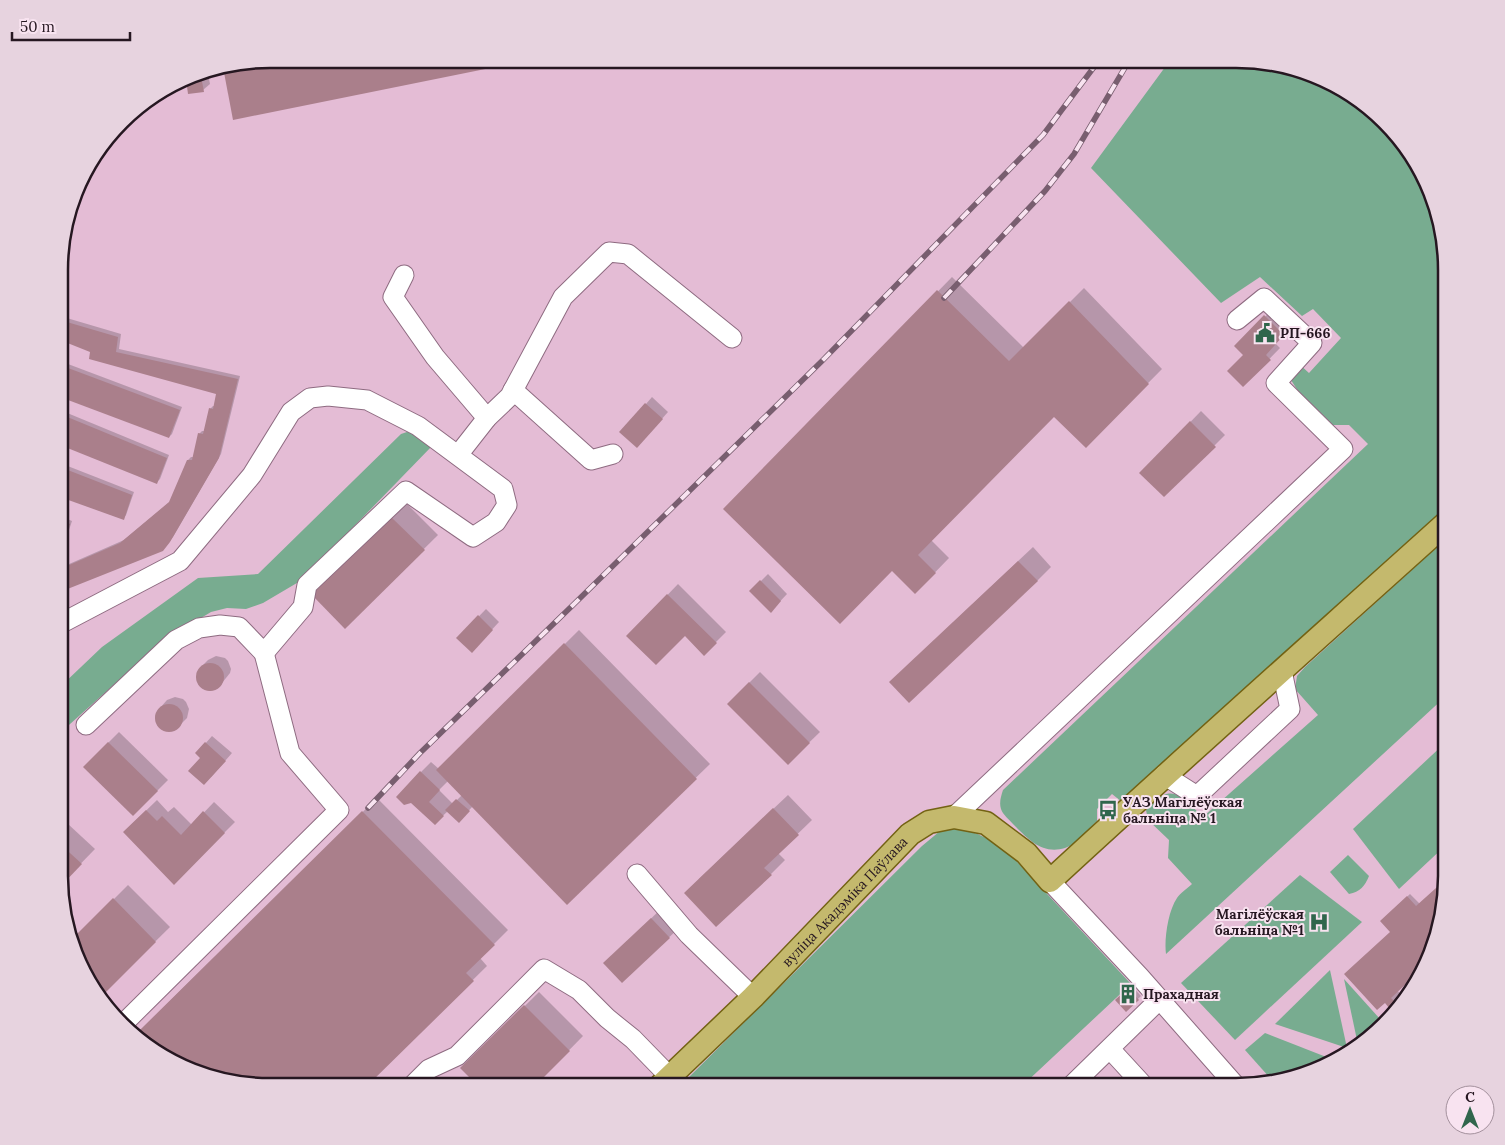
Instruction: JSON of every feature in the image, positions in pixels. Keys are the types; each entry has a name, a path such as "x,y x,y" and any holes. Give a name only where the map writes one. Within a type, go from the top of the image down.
{"main road":[{"path":"1050,881 1164,775 1438,530"},
{"name":"вуліца Акадэміка Паўлава","path":"668,1078 753,997 910,834 929,822 954,817 986,823 1026,853 1050,881"}],"lane":[{"path":"458,455 487,418 510,396 563,297 609,252 628,254 732,338"},
{"path":"404,275 393,297 435,357 487,418"},
{"path":"954,817 1343,448 1276,383 1312,343 1264,298 1237,320"},
{"path":"513,390 591,460 613,454"},
{"path":"68,620 180,561 252,475 291,412 310,398 328,396 367,400 418,426 503,489 507,505 496,522 473,538 406,491 307,585 303,607 264,653"},
{"path":"86,725 176,640 199,628 220,625 239,627 264,653 290,753 339,810 128,1019"},
{"path":"1164,775 1197,796 1290,709 1282,671"},
{"path":"637,874 690,935 753,997"},
{"path":"1050,881 1229,1078"},
{"path":"420,1078 430,1069 457,1056 544,969 579,990 607,1018 634,1039 663,1078"},
{"path":"1079,1078 1159,1000"},
{"path":"1110,1049 1137,1078"}],"green space":[{"path":"1164,68 1249,68 1288,74 1325,88 1348,102 1369,118 1387,136 1417,180 1431,217 1436,243 1438,270 1438,516 1122,802 1112,794 1097,809 1097,821 1070,846 1057,850 1042,847 1030,840 1005,815 1000,804 1003,790 1368,444 1349,425 1333,425 1298,391 1291,380 1299,364 1309,373 1341,338 1313,309 1302,316 1260,277 1221,303 1091,168"},
{"path":"412,432 432,446 302,580 263,603 246,609 227,608 211,612 176,633 127,673 68,726 68,679 102,647 198,578 258,574 401,434"},
{"path":"1438,546 1438,703 1166,954 1166,934 1171,910 1178,896 1192,884 1168,858 1169,840 1148,820 1146,810 1164,795 1175,794 1186,800 1203,817 1318,715 1295,689 1297,676"},
{"path":"1438,749 1438,852 1399,889 1353,829"},
{"path":"959,829 975,833 989,839 1010,854 1131,984 1031,1078 688,1078 922,846 940,831"},
{"path":"1348,855 1369,876 1362,888 1349,894 1330,872"},
{"path":"1300,875 1362,922 1235,1040 1181,983"},
{"path":"1330,970 1346,1044 1342,1046 1275,1024"},
{"path":"1344,979 1379,1017 1356,1037"},
{"path":"1265,1033 1326,1057 1288,1071 1267,1075 1245,1050"}],"building":[{"path":"256,68 490,68 233,120 224,72 230,71"},
{"path":"202,79 204,92 188,94 187,85"},
{"path":"937,290 1009,361 1069,301 1149,384 1086,448 1054,417 918,555 936,573 915,594 892,571 840,624 723,509"},
{"path":"1264,315 1284,335 1266,355 1271,360 1243,387 1227,371 1243,355 1234,346"},
{"path":"68,322 118,337 116,352 238,379 219,458 163,551 68,589 68,566 120,543 169,502 187,460 192,460 198,433 203,434 209,408 213,409 216,394 89,359 90,352 68,343"},
{"path":"68,368 180,410 169,438 68,400"},
{"path":"645,403 663,419 637,448 619,432"},
{"path":"68,417 167,458 157,484 68,448"},
{"path":"1190,421 1216,447 1164,497 1139,473"},
{"path":"68,470 132,495 124,520 68,500"},
{"path":"390,516 425,550 345,629 311,594"},
{"path":"1018,561 1038,581 909,703 889,682"},
{"path":"760,580 781,601 771,613 749,591"},
{"path":"667,594 717,643 704,656 685,636 656,665 626,636"},
{"path":"478,615 493,630 472,653 456,638"},
{"path":"564,643 697,779 567,905 436,770"},
{"path":"210,663 220,667 224,677 220,687 210,691 200,687 196,677 200,667"},
{"path":"749,682 810,743 788,765 727,704"},
{"path":"169,704 179,708 183,718 179,728 169,732 159,728 155,718 159,708"},
{"path":"108,742 158,791 133,816 83,767"},
{"path":"205,742 226,761 204,785 188,771 200,758 195,753"},
{"path":"420,771 440,790 429,802 444,816 435,825 411,803 404,805 396,797"},
{"path":"456,799 470,811 459,823 445,810"},
{"path":"773,808 799,835 764,868 772,875 716,927 684,893"},
{"path":"146,810 157,821 162,816 181,835 203,811 225,833 174,885 123,832"},
{"path":"362,811 495,945 466,973 474,981 375,1078 270,1078 230,1074 180,1057 140,1030"},
{"path":"68,851 82,864 68,879"},
{"path":"1437,887 1431,928 1417,965 1405,985 1391,998 1394,1001 1388,1007 1385,1003 1377,1010 1344,974 1390,932 1380,921 1407,896 1416,906"},
{"path":"113,898 156,942 105,993 88,965 76,935"},
{"path":"651,918 670,938 622,983 603,963"},
{"name":"Прахадная","path":"1128,988 1139,1000 1126,1012 1115,1000"},
{"path":"524,1005 570,1051 543,1078 470,1078 460,1068"}],"railway":[{"path":"368,808 420,753 823,360 1043,135 1093,68"},
{"path":"944,298 1045,191 1074,154 1125,68"}],"place":[{"name":"РП-666","path":"1265,333"},
{"name":"УАЗ Магілёўская бальніца № 1","path":"1108,810"},
{"name":"Магілёўская бальніца №1","path":"1319,922"},
{"name":"Прахадная","path":"1128,994"}]}
